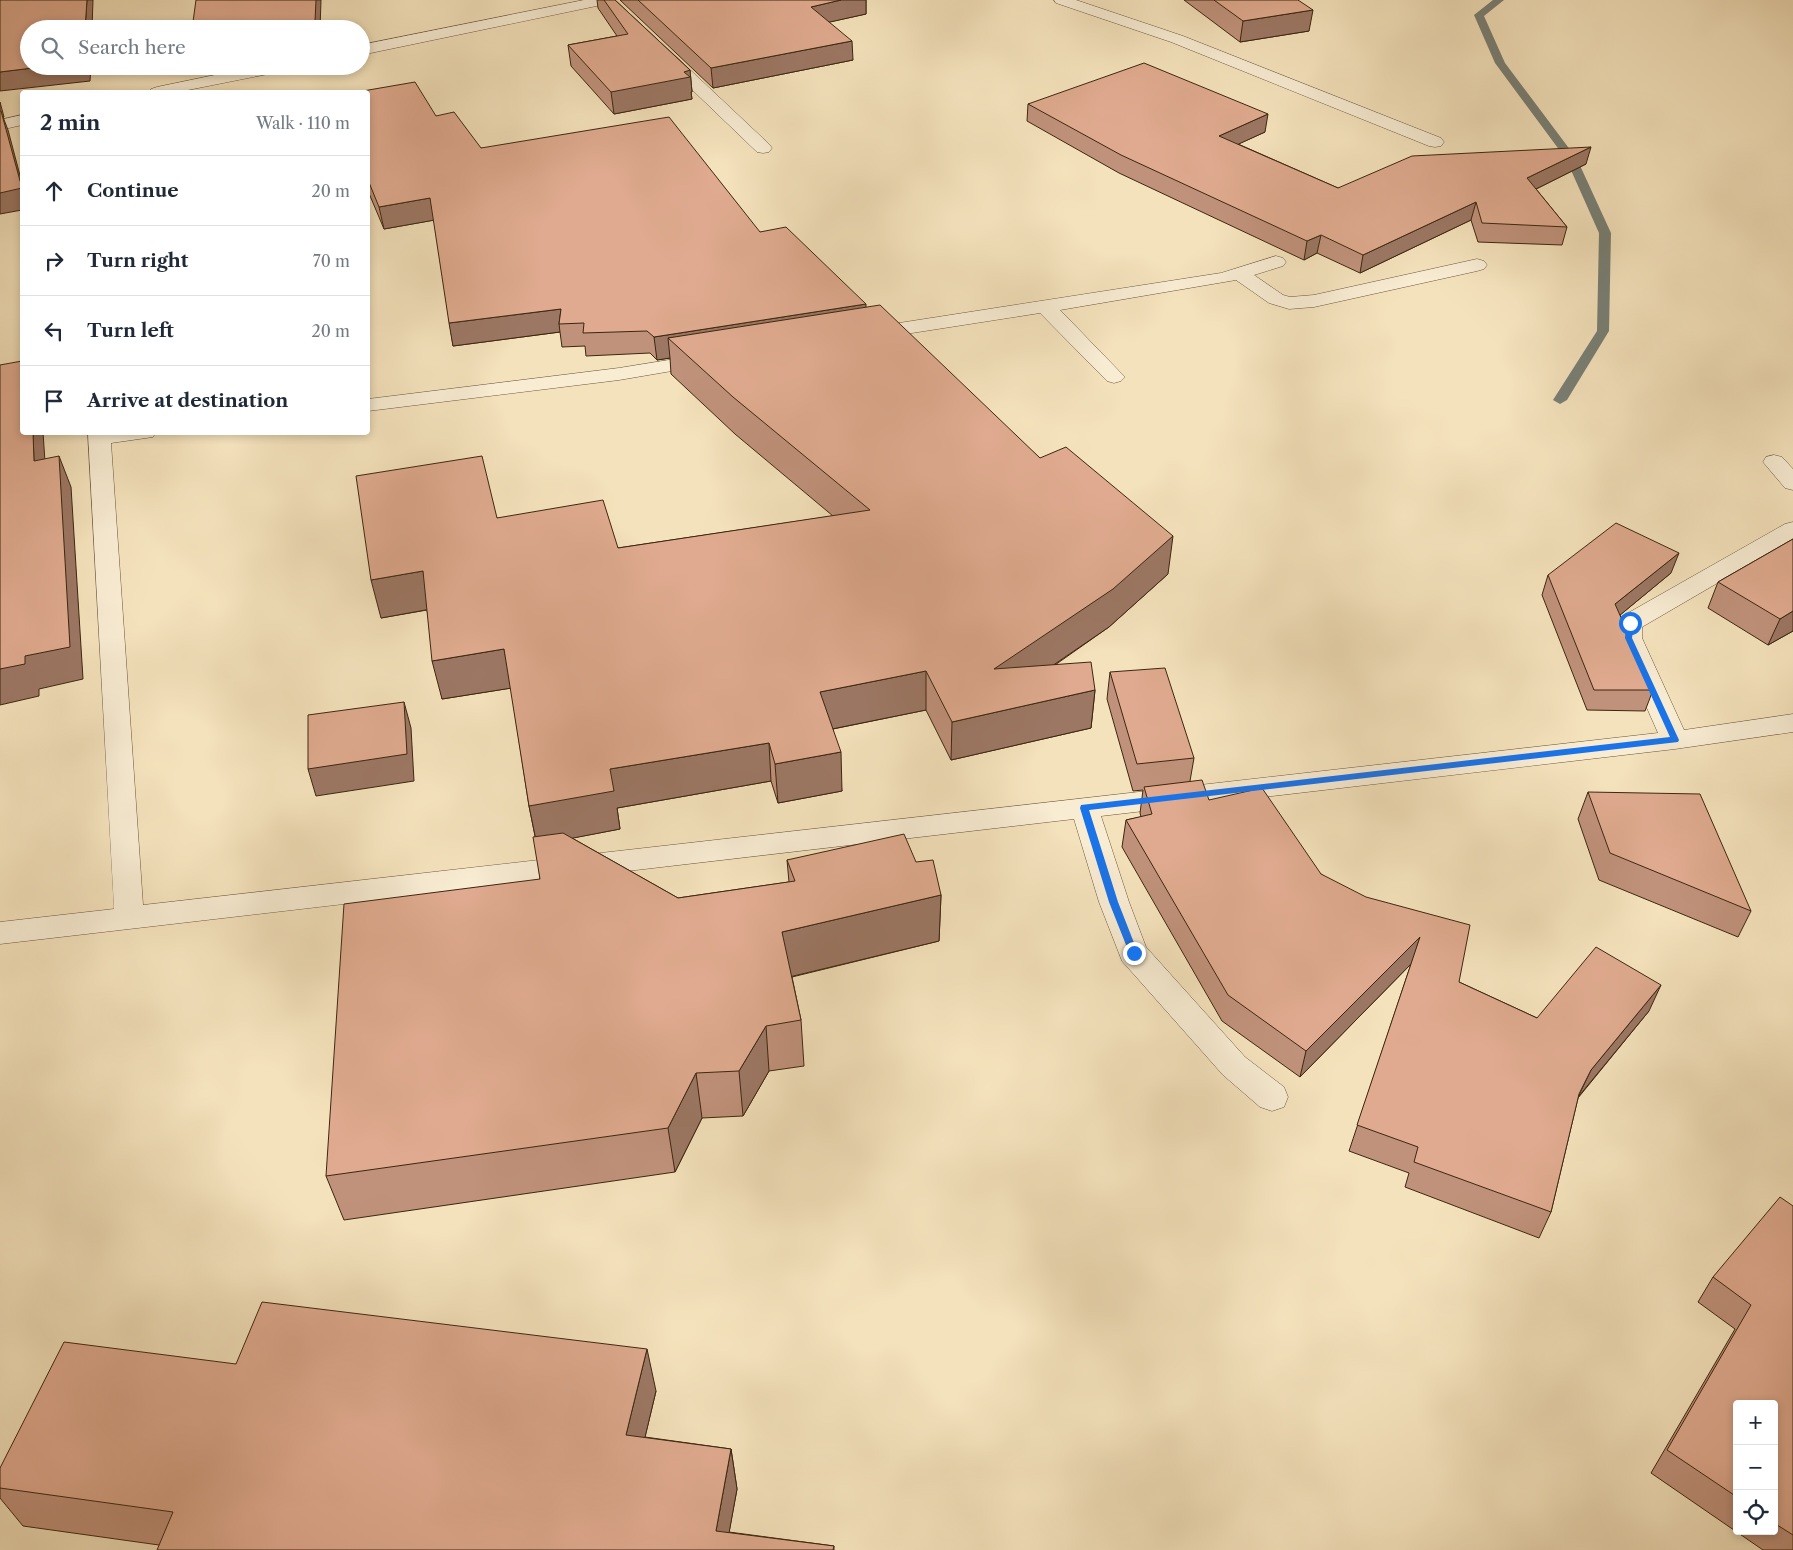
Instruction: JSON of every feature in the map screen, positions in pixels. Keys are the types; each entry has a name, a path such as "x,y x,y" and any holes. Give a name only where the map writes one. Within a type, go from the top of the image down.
{"street":[{"path":"1061,0 1177,39 1435,142"},
{"path":"370,48 531,7 610,2"},
{"path":"650,40 762,148"},
{"path":"167,90 239,75"},
{"path":"0,125 20,120"},
{"path":"852,337 1223,278 1276,262"},
{"path":"1239,273 1276,299 1289,302 1314,301 1477,265"},
{"path":"1045,306 1114,377"},
{"path":"370,405 619,374 726,357"},
{"path":"99,435 129,918"},
{"path":"1774,462 1793,483"},
{"path":"1675,740 1629,638 1630,623 1793,529"},
{"path":"0,933 1675,740 1793,723"},
{"path":"1084,808 1114,902 1134,953 1234,1066 1272,1097"}],"building":[{"path":"0,0 87,0 86,20 20,20 20,70 0,72"},
{"path":"196,0 316,0 315,20 193,20"},
{"path":"604,0 615,0 690,70 684,72 690,77 611,92 568,45 628,34"},
{"path":"638,0 841,0 811,7 852,41 711,68"},
{"path":"1214,0 1298,0 1313,10 1243,21"},
{"path":"1144,63 1268,114 1219,136 1338,188 1412,156 1591,147 1527,178 1567,227 1482,223 1476,202 1363,255 1321,235 1307,241 1121,155 1028,104"},
{"path":"415,82 436,116 454,112 481,148 669,117 760,232 786,227 866,304 654,337 647,331 583,333 584,323 559,324 561,309 449,323 430,198 379,207 370,185 369,90"},
{"path":"1,111 20,181 20,188 0,193"},
{"path":"880,305 1040,458 1066,447 1173,536 1113,589 994,669 1091,662 1095,690 952,722 926,671 820,692 841,752 775,764 769,743 610,769 614,791 529,806 504,649 432,661 423,571 371,580 356,476 482,456 497,518 603,500 618,548 870,510 733,397 668,338"},
{"path":"20,361 20,435 33,435 34,461 59,456 70,647 25,656 25,664 0,669 0,365"},
{"path":"1616,523 1679,553 1615,604 1653,690 1594,690 1548,575"},
{"path":"1793,539 1793,611 1780,619 1718,582"},
{"path":"1165,668 1194,758 1137,764 1110,672"},
{"path":"404,702 407,754 308,769 308,715"},
{"path":"1202,780 1209,800 1262,788 1321,874 1366,897 1470,925 1459,982 1537,1018 1596,947 1661,985 1591,1070 1579,1094 1551,1212 1414,1162 1418,1147 1357,1125 1420,937 1306,1051 1228,995 1126,820 1152,814 1144,787"},
{"path":"1588,792 1700,794 1751,911 1610,853"},
{"path":"563,833 678,898 795,881 787,860 904,834 916,862 933,860 941,895 782,932 801,1020 766,1026 739,1071 696,1073 668,1128 326,1176 344,904 540,879 533,837"},
{"path":"1780,1197 1793,1206 1793,1535 1778,1526 1778,1400 1733,1400 1733,1494 1667,1450 1751,1305 1713,1277"},
{"path":"262,1302 647,1349 626,1435 731,1449 716,1531 834,1546 833,1550 157,1550 173,1512 0,1488 0,1468 64,1342 236,1364"}],"waterway":[{"path":"1499,0 1479,15 1500,63 1571,159 1605,233 1603,331 1560,400"}],"route":[{"path":"1134,953 1114,902 1084,808 1675,740 1629,638 1630,623"}]}
